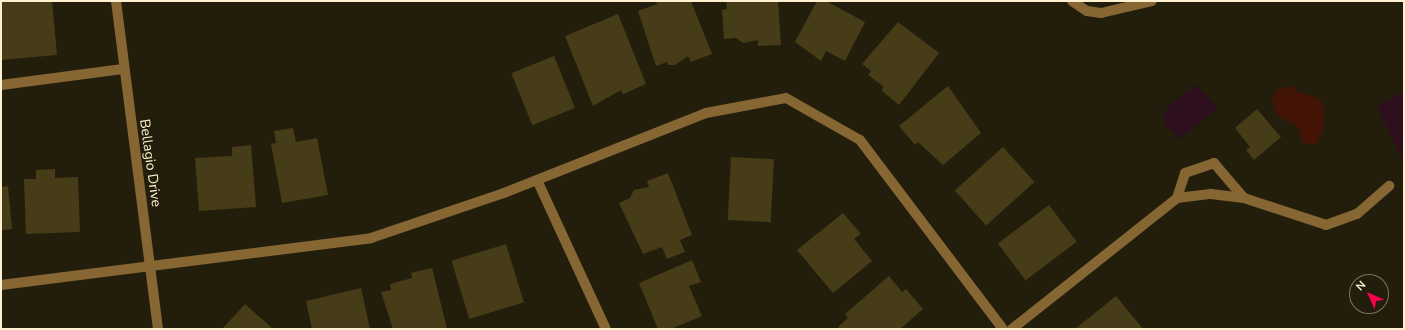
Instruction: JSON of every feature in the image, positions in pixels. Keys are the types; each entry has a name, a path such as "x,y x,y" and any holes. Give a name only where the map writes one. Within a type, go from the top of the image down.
{"street":[{"name":"Bellagio Drive","path":"116,1 158,329"},
{"path":"1072,1 1087,11 1101,13 1152,1"},
{"path":"1,85 124,69"},
{"path":"1,285 150,268 371,238 537,180 706,113 786,98 860,140 1003,329"},
{"path":"1177,198 1185,173 1214,163 1244,198"},
{"path":"537,180 606,329"},
{"path":"1012,329 1177,198 1211,194 1244,198 1326,225 1357,214 1389,186"}],"shaded area":[{"path":"1197,85 1218,108 1180,139 1164,124 1164,115 1169,105"},
{"path":"1293,86 1297,91 1317,98 1325,108 1323,131 1316,144 1303,143 1298,127 1277,115 1272,100 1276,90"},
{"path":"1404,92 1404,164 1377,105"}],"building":[{"path":"1,1 52,1 57,55 1,60"},
{"path":"656,1 691,1 712,54 691,62 688,56 675,65 668,65 667,62 656,66 638,11 657,4"},
{"path":"726,1 778,1 781,45 758,46 758,40 743,43 736,38 724,39 722,10 727,9"},
{"path":"817,1 826,1 865,22 845,61 826,51 821,61 795,42"},
{"path":"618,14 646,84 623,94 621,90 593,106 565,36"},
{"path":"898,22 939,53 899,105 882,91 883,86 868,75 871,71 862,64"},
{"path":"554,56 575,108 532,125 511,73"},
{"path":"948,86 981,133 943,165 918,142 915,145 899,126"},
{"path":"1257,109 1281,137 1254,160 1246,150 1250,147 1235,128"},
{"path":"293,128 296,142 317,138 328,195 282,203 271,144 276,143 274,131"},
{"path":"251,145 256,207 199,211 195,158 232,156 232,147"},
{"path":"1003,147 1034,182 986,225 955,190"},
{"path":"731,157 774,159 771,222 728,220"},
{"path":"55,169 55,178 78,177 80,232 26,234 24,179 36,179 36,170"},
{"path":"668,173 692,235 680,240 685,252 667,259 662,247 643,254 619,203 630,198 634,190 649,187 647,181"},
{"path":"8,186 12,229 1,230 1,187"},
{"path":"1049,205 1077,242 1026,280 998,244"},
{"path":"843,213 861,234 854,239 872,261 833,293 797,250"},
{"path":"506,244 524,302 469,319 451,261"},
{"path":"692,260 701,282 689,286 702,316 671,329 658,329 639,283"},
{"path":"432,268 447,329 393,329 381,292 391,290 390,284 412,278 411,273"},
{"path":"889,276 902,292 906,289 923,309 900,329 840,329 838,327 848,318 845,314"},
{"path":"361,288 370,329 312,329 306,301"},
{"path":"1116,296 1143,329 1075,329"},
{"path":"245,304 273,329 222,329"}]}
